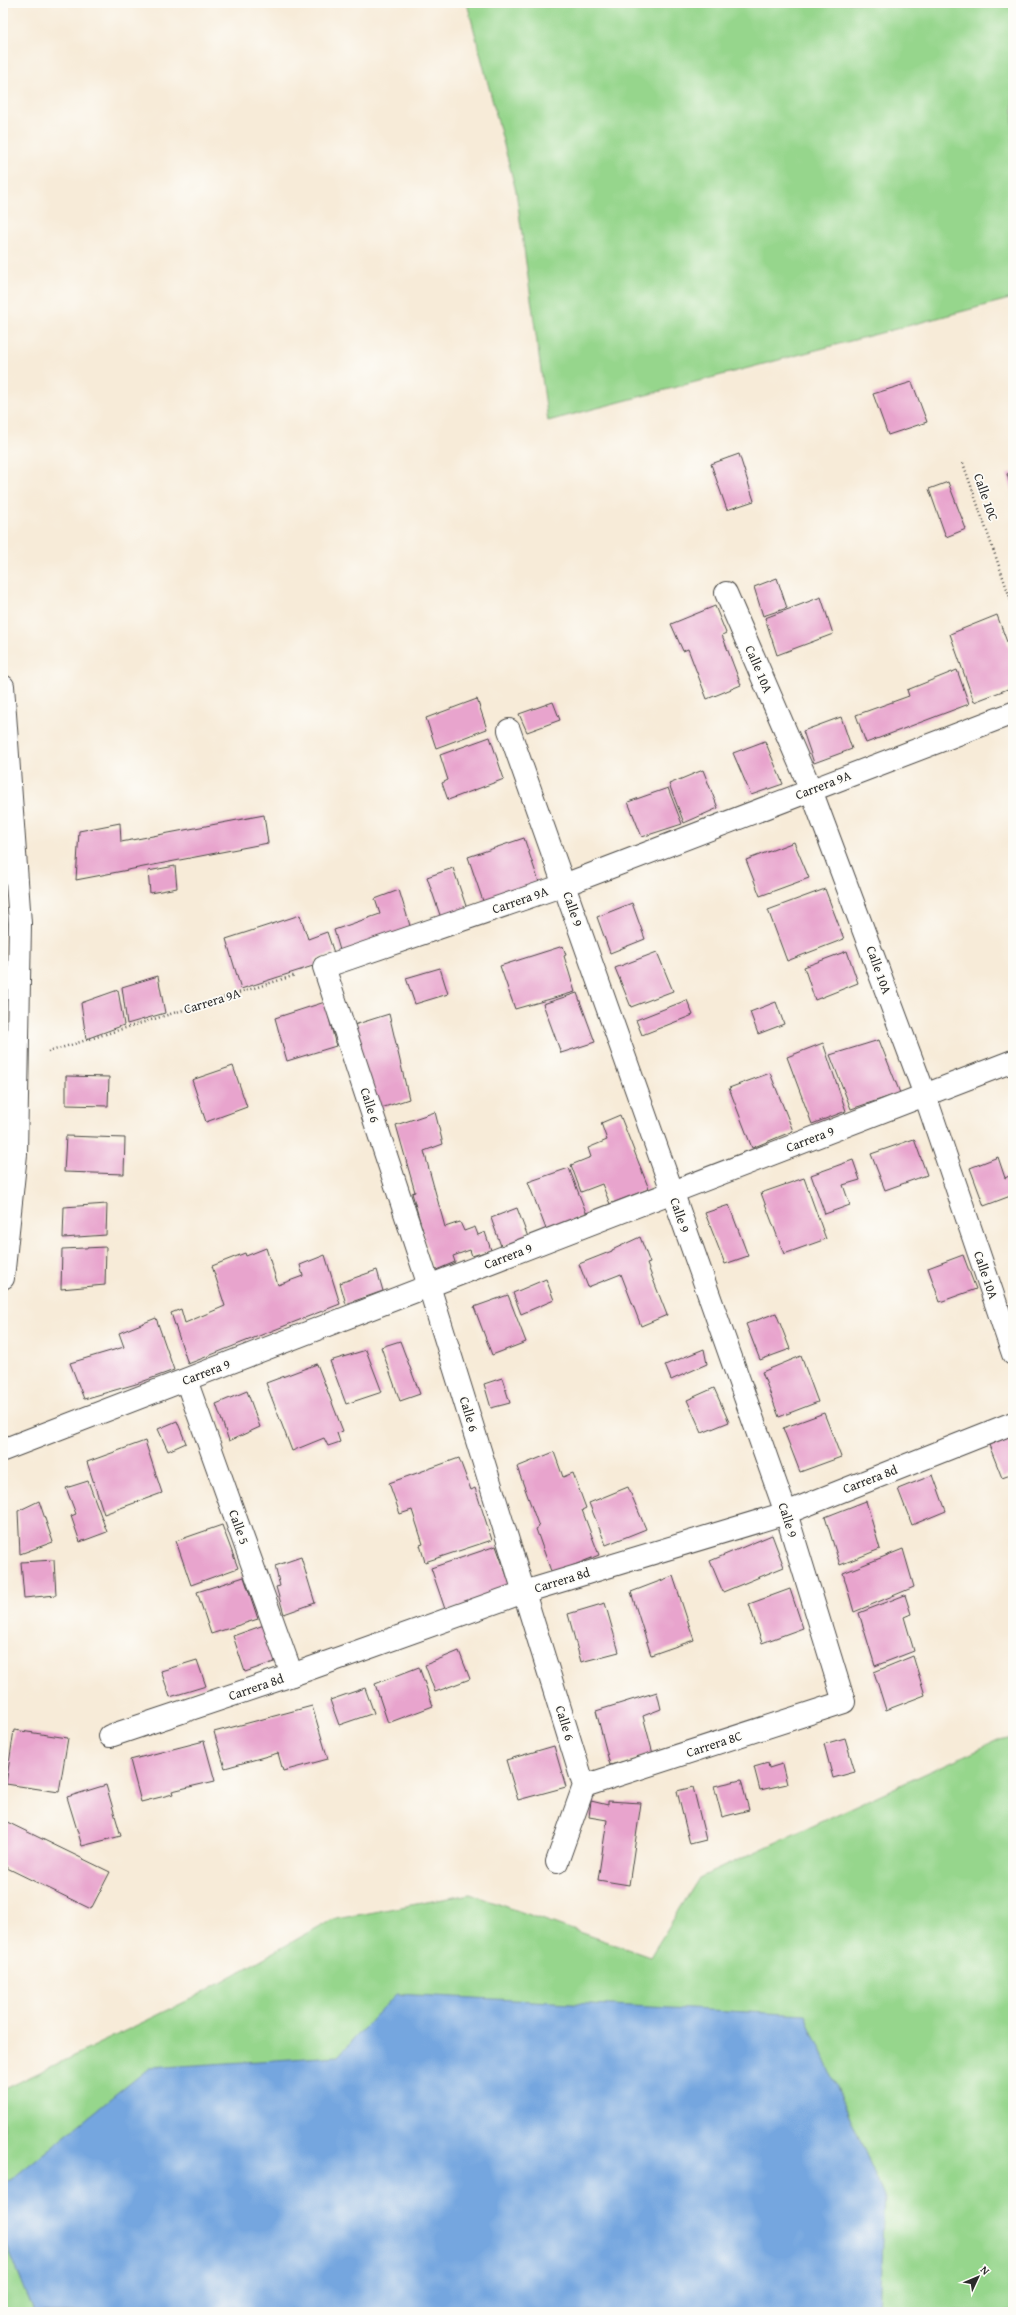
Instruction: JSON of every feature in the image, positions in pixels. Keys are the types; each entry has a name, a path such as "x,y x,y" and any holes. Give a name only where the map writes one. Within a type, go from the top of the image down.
{"street":[{"name":"Calle 10A","path":"726,592 811,790 925,1095 1013,1354"},
{"path":"3,686 20,923 16,1154 3,1278"},
{"name":"Carrera 9A","path":"324,966 564,885 1013,713"},
{"name":"Calle 9","path":"510,730 786,1513 844,1702"},
{"name":"Calle 6","path":"324,966 429,1286 584,1786"},
{"name":"Carrera 9","path":"3,1450 1013,1061"},
{"name":"Calle 5","path":"186,1380 292,1675"},
{"name":"Carrera 8d","path":"110,1736 292,1675 524,1592 786,1513 1013,1423"},
{"name":"Carrera 8C","path":"584,1786 844,1702"},
{"path":"557,1862 584,1786"}],"path":[{"name":"Calle 10C","path":"963,462 1013,606"},
{"name":"Carrera 9A","path":"17,1062 324,966"}],"green space":[{"path":"467,3 1013,3 1013,298 548,421 516,191"},
{"path":"1013,1737 1013,2312 3,2312 3,2090 191,1999 331,1920 470,1894 650,1957 699,1878 998,1740"}],"water":[{"path":"396,1994 806,2015 884,2196 879,2312 34,2312 3,2235 3,2186 149,2068 338,2056"}],"building":[{"path":"912,382 927,422 888,435 873,394"},
{"path":"739,454 754,501 727,510 711,464"},
{"path":"1013,472 1013,494 1007,474"},
{"path":"948,482 966,529 946,537 929,489"},
{"path":"777,578 787,608 763,616 754,587"},
{"path":"821,597 833,634 777,655 765,618"},
{"path":"715,606 726,633 722,635 741,685 707,699 688,649 683,651 671,624"},
{"path":"997,615 1013,658 1013,687 974,702 950,634"},
{"path":"957,670 969,704 866,743 856,715 909,696 907,690"},
{"path":"477,699 487,729 436,748 426,718"},
{"path":"553,702 560,720 527,732 519,714"},
{"path":"841,717 852,749 814,763 803,731"},
{"path":"490,737 504,779 448,800 442,783 448,780 440,755"},
{"path":"765,741 783,784 751,795 733,753"},
{"path":"703,770 718,808 684,823 669,784"},
{"path":"668,788 682,824 642,837 628,802"},
{"path":"264,815 268,843 76,880 79,831 120,823 121,842"},
{"path":"524,838 540,885 485,907 468,857"},
{"path":"794,842 809,878 760,896 746,860"},
{"path":"175,866 177,888 150,893 148,871"},
{"path":"453,868 467,909 441,918 427,877"},
{"path":"825,889 844,939 787,961 768,910"},
{"path":"399,890 412,932 342,957 334,930 380,914 375,899"},
{"path":"632,903 645,939 610,953 597,917"},
{"path":"300,915 308,939 327,932 334,953 315,959 316,965 241,989 226,939"},
{"path":"563,946 566,955 564,956 575,992 515,1009 500,966"},
{"path":"847,951 858,983 815,1000 804,967"},
{"path":"657,952 673,991 631,1007 615,968"},
{"path":"440,968 448,994 415,1004 406,978"},
{"path":"158,976 165,1013 127,1024 122,987"},
{"path":"118,990 124,1025 86,1039 81,1003"},
{"path":"577,993 595,1042 561,1053 543,1004"},
{"path":"687,1000 693,1015 642,1035 636,1020"},
{"path":"325,1002 336,1046 287,1061 275,1018"},
{"path":"776,1002 784,1024 758,1034 750,1012"},
{"path":"389,1014 409,1099 375,1110 354,1025"},
{"path":"879,1040 900,1093 851,1109 830,1055"},
{"path":"823,1043 846,1111 812,1124 787,1057"},
{"path":"233,1066 247,1107 206,1122 192,1080"},
{"path":"770,1073 793,1131 752,1148 729,1088"},
{"path":"66,1076 109,1077 108,1106 66,1105"},
{"path":"435,1112 443,1144 424,1151 445,1227 460,1222 464,1231 475,1227 478,1235 485,1232 491,1250 472,1256 470,1250 453,1256 455,1262 434,1271 412,1193 415,1192 396,1125"},
{"path":"620,1115 649,1189 610,1204 602,1184 581,1192 571,1165 591,1157 588,1148 607,1140 601,1123"},
{"path":"66,1136 125,1138 124,1174 64,1172"},
{"path":"914,1139 927,1175 885,1190 871,1154"},
{"path":"998,1157 1005,1178 1013,1174 1013,1195 984,1206 970,1168"},
{"path":"853,1160 860,1180 843,1185 850,1205 825,1214 811,1175"},
{"path":"569,1168 587,1215 546,1229 528,1182"},
{"path":"804,1178 826,1239 784,1254 761,1193"},
{"path":"107,1204 106,1235 63,1238 64,1207"},
{"path":"729,1205 748,1256 725,1264 705,1213"},
{"path":"517,1208 528,1237 501,1246 491,1218"},
{"path":"640,1237 650,1263 647,1264 667,1315 641,1326 621,1274 588,1287 579,1264 612,1251"},
{"path":"106,1247 105,1285 61,1289 62,1249"},
{"path":"266,1248 278,1285 303,1276 300,1265 325,1255 340,1304 188,1364 171,1313 181,1309 185,1323 225,1306 212,1266 245,1253 246,1256"},
{"path":"963,1255 976,1289 940,1302 928,1268"},
{"path":"377,1270 383,1291 346,1304 340,1283"},
{"path":"546,1279 554,1300 521,1314 513,1293"},
{"path":"508,1295 526,1342 492,1355 474,1307"},
{"path":"776,1313 790,1349 760,1360 746,1324"},
{"path":"156,1318 174,1370 136,1384 84,1399 70,1363 124,1347 119,1333"},
{"path":"400,1341 420,1394 400,1401 381,1347"},
{"path":"704,1349 707,1364 671,1380 665,1365"},
{"path":"366,1350 382,1392 346,1404 330,1361"},
{"path":"801,1356 818,1402 779,1417 762,1372"},
{"path":"317,1364 343,1431 337,1433 340,1442 328,1446 324,1438 292,1451 266,1383"},
{"path":"502,1378 510,1403 491,1408 484,1384"},
{"path":"714,1388 729,1422 702,1433 687,1400"},
{"path":"247,1391 260,1427 229,1441 216,1404"},
{"path":"824,1413 841,1457 800,1472 783,1428"},
{"path":"177,1421 186,1443 168,1451 158,1429"},
{"path":"1013,1435 1013,1474 1002,1478 989,1445"},
{"path":"145,1441 162,1493 104,1514 87,1462"},
{"path":"554,1452 563,1477 573,1473 586,1508 582,1510 599,1555 552,1574 536,1529 539,1527 517,1467"},
{"path":"459,1458 471,1490 475,1488 492,1540 425,1562 420,1545 423,1544 412,1510 400,1514 389,1483"},
{"path":"933,1475 946,1511 912,1525 898,1489"},
{"path":"88,1481 107,1532 80,1542 71,1516 76,1514 66,1488"},
{"path":"628,1487 646,1529 606,1545 589,1503"},
{"path":"39,1501 53,1542 20,1554 18,1511"},
{"path":"866,1501 880,1549 840,1565 825,1517"},
{"path":"222,1525 238,1568 191,1585 176,1541"},
{"path":"772,1535 784,1567 723,1592 710,1561"},
{"path":"496,1546 512,1590 446,1612 431,1568"},
{"path":"903,1549 914,1587 854,1612 843,1573"},
{"path":"301,1557 315,1603 284,1614 276,1587 280,1586 275,1566"},
{"path":"54,1560 56,1595 24,1598 21,1562"},
{"path":"673,1576 694,1640 651,1655 631,1592"},
{"path":"244,1577 258,1619 211,1634 197,1592"},
{"path":"790,1589 803,1628 762,1643 749,1604"},
{"path":"905,1595 911,1614 904,1617 914,1651 875,1666 859,1613"},
{"path":"605,1603 619,1652 581,1662 568,1614"},
{"path":"264,1625 277,1661 245,1672 233,1636"},
{"path":"459,1651 470,1679 435,1692 425,1665"},
{"path":"913,1656 925,1695 886,1710 874,1672"},
{"path":"197,1660 206,1686 170,1697 161,1671"},
{"path":"419,1667 433,1706 388,1723 375,1684"},
{"path":"365,1688 374,1713 339,1725 330,1700"},
{"path":"657,1692 661,1709 643,1716 653,1754 610,1765 596,1711"},
{"path":"312,1706 328,1759 283,1771 278,1753 225,1768 214,1732"},
{"path":"14,1730 68,1738 59,1792 6,1784"},
{"path":"845,1738 855,1772 833,1778 824,1744"},
{"path":"204,1741 215,1781 172,1791 173,1794 141,1802 130,1760"},
{"path":"554,1746 566,1787 518,1800 506,1760"},
{"path":"768,1763 769,1768 782,1764 787,1784 760,1790 754,1767"},
{"path":"741,1780 749,1810 722,1817 714,1786"},
{"path":"106,1785 121,1836 82,1846 67,1797"},
{"path":"693,1787 706,1840 690,1844 677,1791"},
{"path":"591,1801 608,1805 608,1801 641,1803 629,1885 598,1880 607,1820 589,1817"},
{"path":"3,1820 110,1872 91,1909 3,1866"}]}
